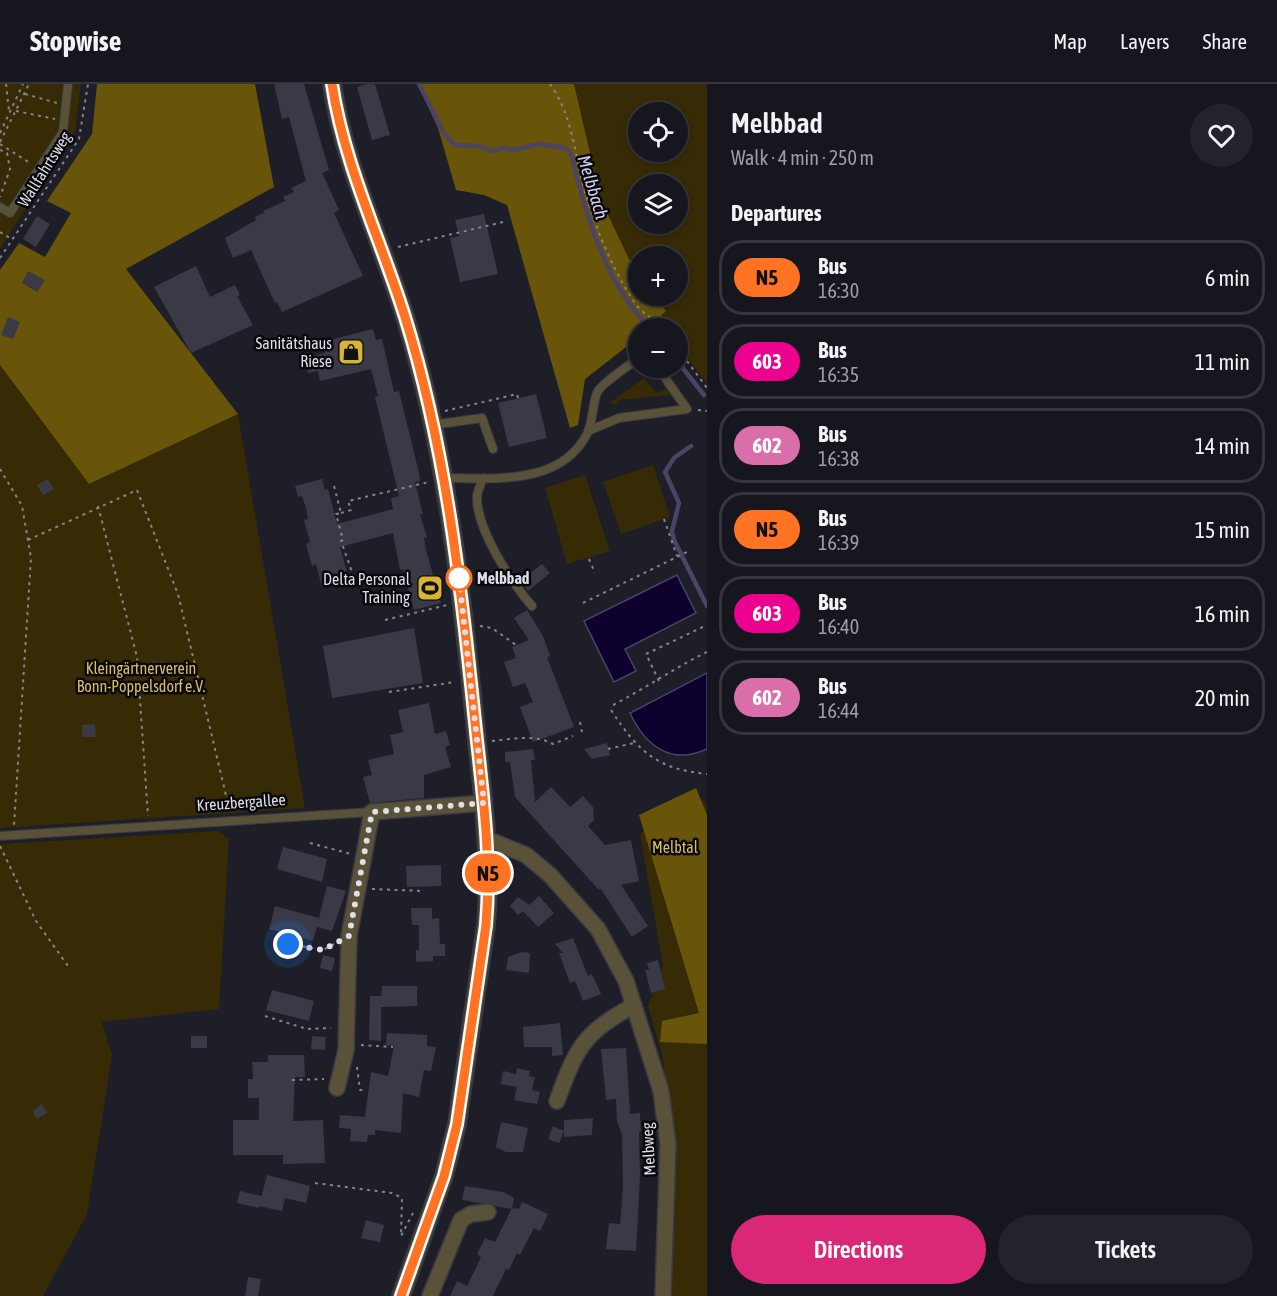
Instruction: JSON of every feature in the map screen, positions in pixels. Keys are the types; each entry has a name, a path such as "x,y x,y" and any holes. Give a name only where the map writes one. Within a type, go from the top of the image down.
{"street":[{"path":"332,84 354,171 380,251 405,317 431,420 439,479 462,602 487,839 489,897 460,1113 444,1176 401,1296"},
{"name":"Kreuzbergallee","path":"372,812 484,803"},
{"path":"339,1078 346,1045 349,936 372,812"},
{"name":"Melbweg","path":"487,839 526,855 577,902 615,957 634,1005 661,1091 668,1144 663,1296"},
{"path":"557,1101 571,1062 589,1034 634,1005"},
{"path":"430,1296 461,1220 471,1214 488,1212"}],"lane":[{"path":"0,207 10,213 63,132 68,84"},
{"path":"439,479 533,475 555,465 572,453 588,431 597,391 628,367"},
{"path":"588,431 619,418 687,409 665,378"},
{"path":"431,420 482,418 493,448"},
{"path":"483,478 477,494 478,505 496,558 532,606"},
{"name":"Kreuzbergallee","path":"0,836 372,812"}],"path":[{"path":"6,84 9,114"},
{"path":"0,133 23,84"},
{"path":"29,84 0,143 40,169"},
{"name":"Wallfahrtsweg","path":"0,258 79,139 88,84"},
{"path":"550,84 559,97 569,123 588,201 606,247 635,303 651,318"},
{"path":"24,94 66,104"},
{"path":"16,111 63,120"},
{"path":"0,150 7,153 10,169 0,197"},
{"path":"380,251 503,222"},
{"path":"0,232 13,240"},
{"path":"688,362 707,388"},
{"path":"431,420 517,394 518,398"},
{"path":"0,469 22,506 31,558 14,827"},
{"path":"352,572 340,541 344,540 336,514 351,510 348,501 439,479"},
{"path":"334,486 341,513"},
{"path":"28,540 137,490 165,555 187,627 231,821"},
{"path":"98,506 137,657 147,826"},
{"path":"664,519 679,556"},
{"path":"584,603 687,552"},
{"path":"589,559 595,573"},
{"path":"385,620 462,602"},
{"path":"485,626 492,628 516,645"},
{"path":"659,681 646,654 706,626"},
{"path":"613,705 659,681 666,673 707,652"},
{"path":"389,692 470,679"},
{"path":"611,710 634,743 654,760 691,773 707,774"},
{"path":"580,722 582,732"},
{"path":"497,741 543,738 553,744 573,736"},
{"path":"608,749 634,743"},
{"path":"310,843 362,857"},
{"path":"0,846 36,921 68,966"},
{"path":"357,885 384,892 423,891"},
{"path":"288,944 323,950 349,936"},
{"path":"265,1016 307,1029 346,1027"},
{"path":"346,1045 393,1047"},
{"path":"292,1080 339,1078 358,1067 360,1090 365,1090"},
{"path":"315,1183 392,1193 402,1198 401,1236 415,1209"}],"green space":[{"path":"0,84 81,84 75,131 0,249"},
{"path":"97,84 255,84 274,187 126,269 238,414 89,484 0,365 0,270 19,243 45,257 71,213 47,201 92,134"},
{"path":"418,84 574,84 601,200 628,257 628,306 661,306 666,311 659,318 628,318 628,346 585,379 578,425 570,428 507,205 484,195 456,190 438,128"},
{"path":"574,84 707,84 707,384 688,359 688,318 658,318 665,311 661,306 688,306 688,246 628,246 628,257 601,200"},
{"name":"Kleingärtnerverein Bonn-Poppelsdorf e.V.","path":"0,365 89,484 238,414 305,808 0,828"},
{"path":"644,378 657,393 666,389 671,395 619,400 617,405 609,403"},
{"path":"653,465 670,517 621,534 603,482"},
{"path":"585,475 610,551 567,564 545,488"},
{"path":"696,788 707,815 707,1044 660,1042 662,1021 699,1013 639,815"},
{"name":"Melbtal","path":"697,795 707,805 707,1296 668,1296 676,1155 662,1055 648,1006 663,966 640,834 678,802"},
{"path":"218,831 229,839 219,1009 102,1022 112,1055 87,1214 43,1296 0,1296 0,844"}],"shaded area":[{"path":"677,575 696,613 625,649 636,671 614,682 584,621"},
{"path":"707,673 707,749 694,754 670,754 651,743 643,735 630,713"}],"building":[{"path":"274,84 304,84 329,170 322,173 339,210 334,213 363,276 282,312 277,302 275,303 251,250 233,258 225,238 256,220 255,217 264,213 263,211 285,201 283,197 294,192 291,188 306,181 289,117 282,119"},
{"path":"375,84 390,135 372,140 357,87"},
{"path":"484,214 498,274 460,282 450,238 459,236 455,220"},
{"path":"37,216 50,224 36,247 23,239"},
{"path":"196,266 210,297 235,285 240,295 237,296 253,325 191,353 154,287"},
{"path":"28,271 45,280 37,292 22,283"},
{"path":"8,317 20,322 13,339 1,335"},
{"path":"373,329 376,340 382,339 394,392 399,391 419,473 420,481 415,482 423,514 420,514 427,538 424,538 426,550 441,603 414,610 403,569 400,570 393,533 340,547 349,580 322,587 316,564 312,566 306,544 310,542 304,520 308,519 306,508 302,496 298,497 295,486 322,479 325,490 328,489 337,524 393,509 391,498 399,496 375,397 378,396 371,369 320,381 318,371 308,373 305,357 325,353 322,342"},
{"path":"536,394 547,438 509,447 498,403"},
{"path":"48,479 54,489 43,495 37,485"},
{"path":"542,564 550,573 528,591 520,581"},
{"path":"527,610 543,636 550,656 547,657 574,727 533,742 520,707 533,702 525,683 513,687 504,662 516,658 512,647 529,640 514,618"},
{"path":"414,628 423,683 332,698 323,646"},
{"path":"162,661 164,675 152,677 150,662"},
{"path":"429,703 435,734 446,731 450,745 445,747 451,767 424,775 424,798 370,803 363,777 372,775 368,760 394,754 390,735 403,732 398,710"},
{"path":"95,724 96,737 82,737 82,725"},
{"path":"607,743 610,755 592,759 584,749"},
{"path":"533,749 535,760 531,760 535,802 551,787 570,807 583,796 593,807 594,820 588,826 605,845 631,840 639,881 621,885 648,926 632,937 601,889 598,889 515,797 510,762 505,762 505,752"},
{"path":"283,847 327,859 322,882 277,869"},
{"path":"441,865 441,886 407,887 406,866"},
{"path":"327,886 346,891 332,931 317,927 313,941 269,929 275,906 319,918"},
{"path":"539,896 554,913 538,927 523,911 518,915 510,906 518,897 529,905"},
{"path":"411,908 432,908 432,919 439,918 440,944 445,944 445,956 433,956 433,961 416,962 416,950 419,950 419,925 412,925"},
{"path":"573,938 588,976 592,974 601,994 583,1001 575,981 570,983 559,953 563,953 555,944"},
{"path":"522,952 530,953 529,973 506,970 508,957"},
{"path":"323,955 335,958 332,971 320,968"},
{"path":"658,960 665,989 651,993 645,970 649,970 647,963"},
{"path":"382,986 417,986 417,1006 381,1007 381,1041 369,1040 370,996 381,996"},
{"path":"272,990 314,1001 309,1021 266,1010"},
{"path":"560,1023 563,1055 552,1056 552,1047 524,1047 523,1027"},
{"path":"387,1033 427,1035 427,1046 436,1047 431,1071 424,1070 419,1097 403,1093 401,1133 375,1130 375,1135 368,1135 367,1142 350,1141 351,1129 339,1128 340,1115 365,1117 371,1072 388,1076 394,1046 386,1045"},
{"path":"191,1036 207,1036 207,1048 191,1048"},
{"path":"312,1036 326,1037 325,1050 311,1049"},
{"path":"626,1048 630,1114 640,1113 641,1131 639,1132 640,1176 636,1251 606,1249 609,1223 620,1224 623,1186 622,1135 617,1121 616,1099 606,1100 601,1049"},
{"path":"268,1055 304,1055 305,1077 295,1077 293,1121 323,1120 325,1163 283,1164 283,1155 233,1155 233,1120 259,1120 259,1098 248,1098 248,1079 253,1079 252,1062 268,1062"},
{"path":"517,1068 530,1071 529,1076 535,1077 532,1090 540,1092 537,1104 514,1100 517,1087 501,1084 503,1071 516,1074"},
{"path":"42,1104 47,1113 36,1119 33,1111"},
{"path":"593,1118 592,1135 564,1137 564,1120"},
{"path":"501,1122 528,1128 523,1152 506,1152 496,1147"},
{"path":"553,1126 564,1131 559,1143 548,1139"},
{"path":"267,1175 310,1186 306,1203 285,1198 282,1211 259,1206"},
{"path":"465,1186 503,1192 514,1198 512,1209 462,1200"},
{"path":"240,1191 262,1196 259,1208 237,1203"},
{"path":"522,1202 548,1214 540,1231 534,1228 520,1255 517,1253 509,1270 506,1269 493,1296 450,1296 457,1281 467,1286 481,1257 477,1254 485,1238 495,1242 512,1208 519,1209"},
{"path":"366,1220 384,1225 380,1242 361,1238"},
{"path":"248,1277 261,1279 258,1296 245,1296"}],"waterway":[{"name":"Melbbach","path":"419,84 444,133 455,145 479,146 492,151 504,148 514,150 539,144 565,148 571,154 599,248 621,292 642,318"},
{"name":"Melbbach","path":"688,375 704,395"},
{"name":"Melbbach","path":"691,446 674,458 665,472 679,503 672,531 674,540 707,606"}],"bus line":[{"name":"N5","path":"332,84 354,171 405,317 445,478 465,628 487,839 489,897 462,1102 444,1176 401,1296"}],"place":[{"name":"Sanitätshaus Riese","path":"351,352"},
{"name":"Melbbad","path":"459,578"},
{"name":"Delta Personal Training","path":"430,588"}],"route":[{"path":"288,944 298,948 323,950 349,936 372,812 484,803 459,578"}]}
